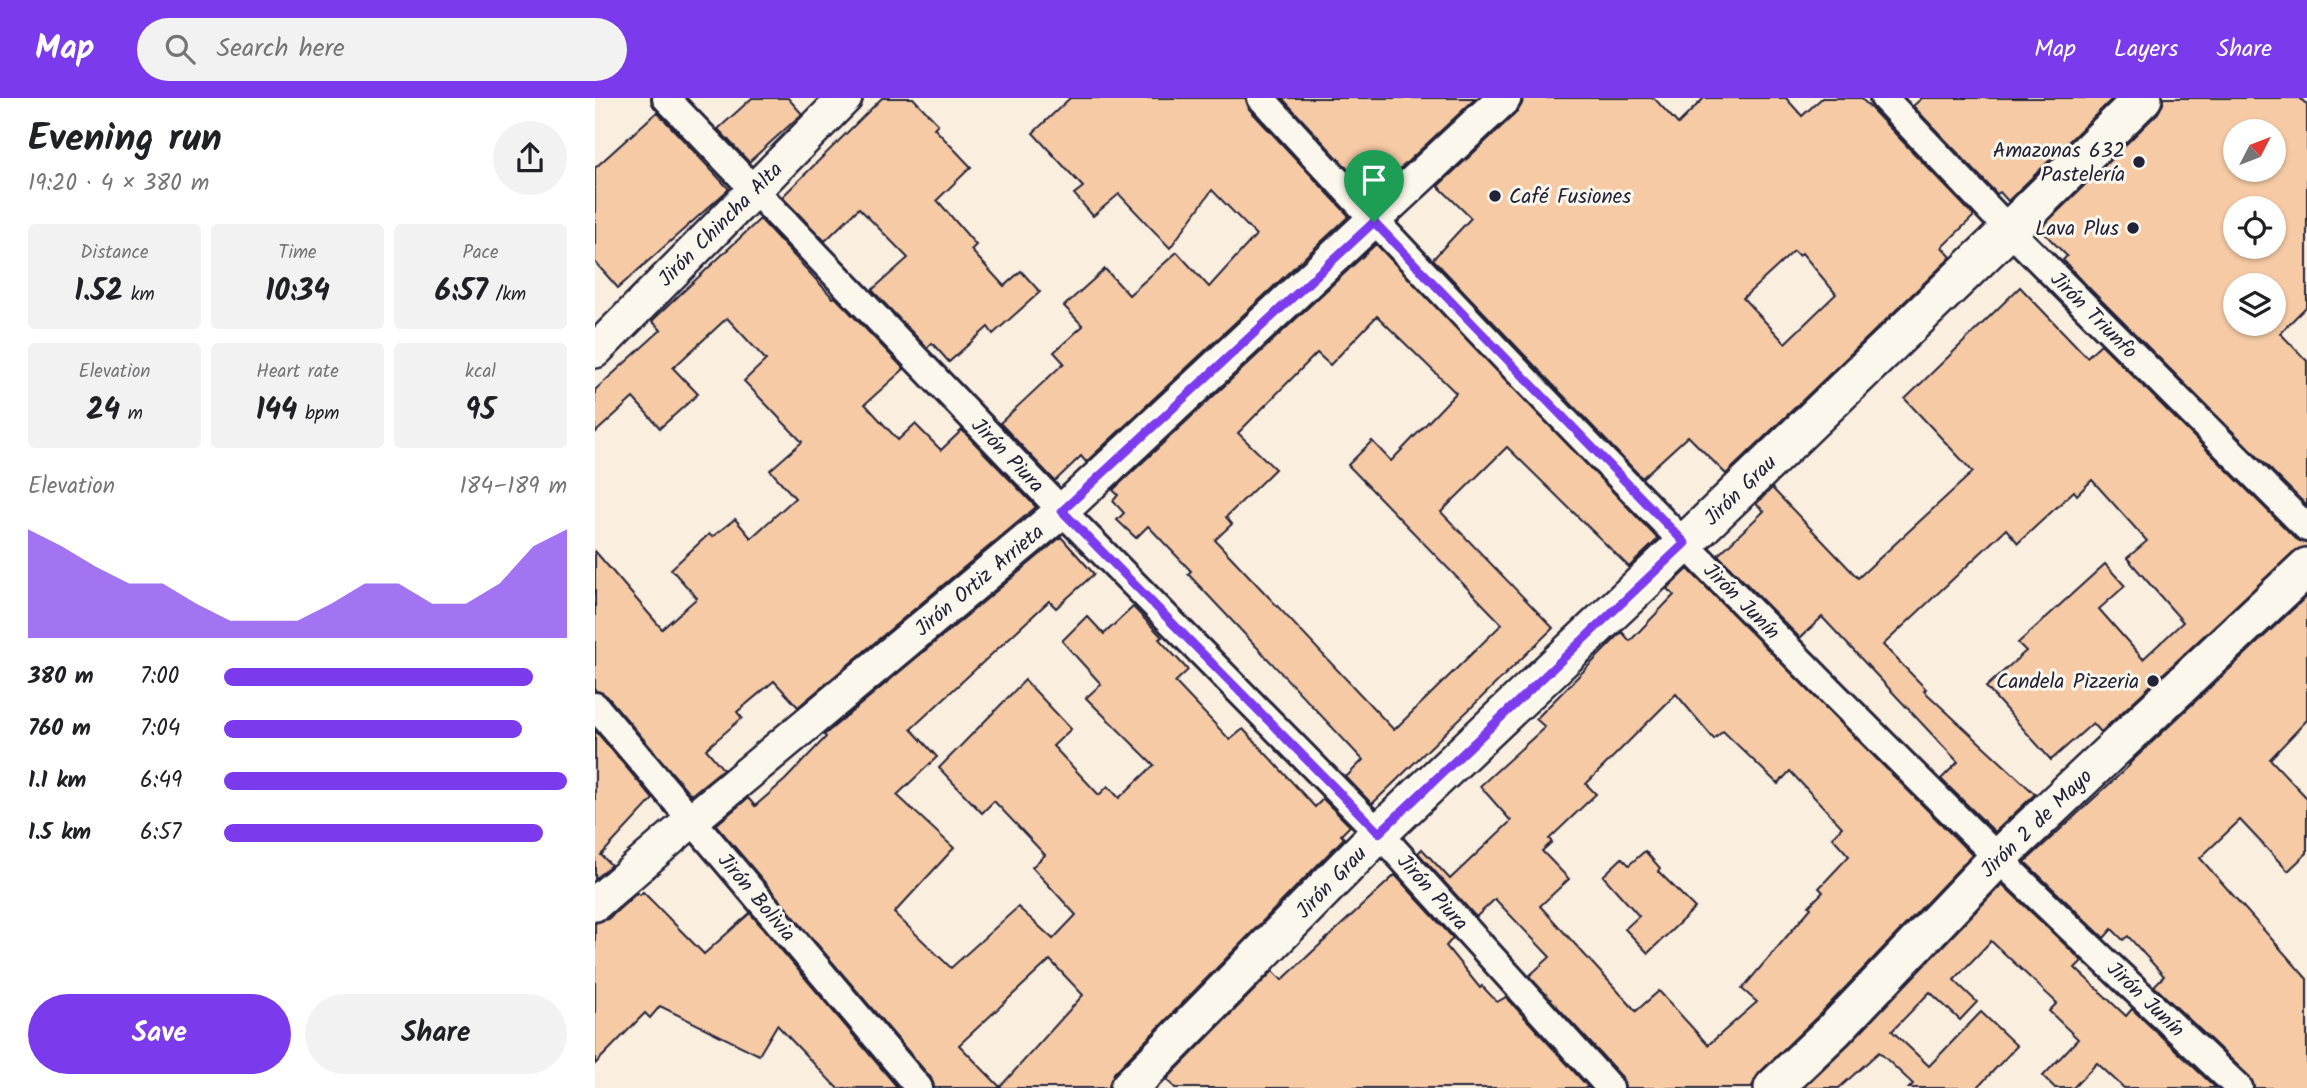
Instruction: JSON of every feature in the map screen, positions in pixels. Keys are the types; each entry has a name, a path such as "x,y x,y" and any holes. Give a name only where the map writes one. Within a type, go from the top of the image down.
{"main road":[{"name":"Jirón Grau","path":"1129,1088 1379,833 1685,543 2143,98"},
{"name":"Jirón 2 de Mayo","path":"1773,1088 1835,1029 1998,858 2307,567"}],"street":[{"name":"Jirón Piura","path":"666,98 1062,511 1379,833 1610,1088"},
{"name":"Jirón Chincha Alta","path":"595,351 845,98"},
{"name":"Jirón Junín","path":"1261,98 1374,222 1685,543 1998,858 2239,1088"},
{"name":"Jirón Ortiz Arrieta","path":"595,904 1062,511 1504,98"},
{"name":"Jirón Triunfo","path":"1884,98 2010,230 2307,528"},
{"name":"Jirón Bolivia","path":"595,706 919,1088"}],"building":[{"path":"752,98 788,98 802,114 749,162 718,129"},
{"path":"882,98 913,98 938,124 934,128 971,167 937,200 976,245 971,250 1004,286 1021,271 1040,292 993,334 988,327 949,362 932,343 927,348 872,290 908,258 859,208 825,241 782,197"},
{"path":"1070,98 1246,98 1249,109 1349,216 1086,462 1081,456 1055,481 1000,423 1064,363 1054,352 1083,326 1064,306 1105,269 1129,295 1177,252 1209,287 1256,235 1212,190 1170,248 1119,194 1093,216 1074,194 1083,187 1033,133"},
{"path":"1282,98 1476,98 1372,195"},
{"path":"1523,98 1654,98 1678,124 1704,98 1786,98 1802,116 1822,98 1861,98 1974,216 1942,247 1951,257 1726,474 1688,436 1642,478 1433,259 1471,218 1438,186 1517,112","holes":["1794,251 1799,256 1802,253 1836,294 1785,343 1743,298"]},
{"path":"1922,98 2113,98 2008,201 2000,192 1997,194 1913,106"},
{"path":"2163,98 2300,98 2307,105 2307,306 2286,327 2286,273 2223,273 2223,336 2283,336 2307,361 2307,506 2092,291 2063,260 2067,256 2040,229 2158,113"},
{"path":"657,112 729,189 618,288 595,262 595,168"},
{"path":"760,219 904,369 865,404 898,440 915,424 941,450 962,430 1036,507 798,707 774,681 737,712 742,718 706,749 723,769 691,795 607,696 595,691 595,551 662,629 697,598 671,569 709,534 712,537 735,519 751,538 795,498 770,470 802,442 744,381 766,360 727,318 673,368 698,394 660,428 633,398 595,433 595,390 661,330 652,321"},
{"path":"1376,244 1658,539 1629,567 1507,447 1441,512 1553,628 1372,804 1346,777 1363,760 1188,574 1191,571 1148,526 1136,538 1117,520 1124,513 1113,501 1118,495 1113,490","holes":["1377,316 1456,393 1391,461 1372,441 1348,465 1502,624 1394,730 1215,540 1232,524 1226,517 1275,469 1238,433 1317,353 1330,365"]},
{"path":"2020,287 2087,357 2101,344 2296,539 2307,543 2307,547 2293,552 2101,732 2093,723 2051,760 1986,687 2026,651 2018,643 2105,564 2125,586 2099,609 2143,659 2183,622 2127,558 2147,541 2092,480 2077,495 2074,491 2018,543 2006,529 1883,645 1926,689 1924,691 2035,794 1995,832 1941,779 1958,762 1822,617 1800,638 1718,555 1764,511 1756,504 1772,488 1858,578 1973,472 1905,399"},
{"path":"1061,537 1094,574 1056,608 1049,601 911,729 937,757 897,795 954,848 894,913 951,968 1018,907 1053,939 1076,915 1032,867 1045,855 994,801 982,813 939,768 1025,680 1071,729 1053,746 1099,795 1108,786 1119,798 1154,765 1086,698 1101,684 1062,641 1087,616 1104,634 1133,607 1162,637 1159,639 1188,670 1175,682 1230,740 1243,729 1315,807 1323,799 1350,826 1341,835 1344,838 1114,1073 1109,1088 934,1088 931,1078 716,825 748,798 755,806 785,780 826,737 824,735","holes":["1050,960 1083,995 1000,1087 959,1045"]},
{"path":"1688,569 1972,855 1820,1014 1759,1073 1751,1088 1625,1088 1622,1077 1529,976 1550,957 1495,899 1476,917 1418,853 1422,849 1450,879 1511,821 1480,786 1545,727 1536,719 1622,632 1630,641 1674,595 1667,589","holes":["1676,694 1714,739 1723,731 1778,784 1790,771 1842,827 1832,837 1849,856 1819,888 1823,892 1809,906 1811,908 1742,989 1757,1002 1708,1045 1659,991 1636,1011 1540,906 1569,879 1542,851 1552,842 1549,839 1596,794 1586,784"]},
{"path":"2307,596 2307,720 2270,759 2307,798 2307,853 2288,871 2240,820 2200,858 2307,979 2307,1088 2254,1088 2250,1077 2154,986 2164,976 2128,936 2123,940 2112,929 2104,938 2025,862"},
{"path":"595,730 653,799 601,855 611,865 595,879"},
{"path":"1645,851 1660,868 1658,871 1695,908 1648,953 1625,929 1639,916 1603,876 1622,858 1629,865"},
{"path":"1395,875 1453,938 1446,946 1480,988 1482,986 1497,1002 1506,997 1589,1088 1175,1088 1167,1079 1273,971 1282,980"},
{"path":"2002,884 2082,961 2075,968 2126,1016 2132,1009 2216,1088 2124,1088 2097,1063 2073,1088 2055,1088 2043,1076 2078,1039 2049,1011 2057,1003 1991,941 1954,980 1977,1002 1960,1020 1930,992 1892,1031 1929,1066 1981,1012 2017,1046 1977,1088 1909,1088 1913,1084 1879,1052 1839,1088 1803,1088 1850,1043"},
{"path":"643,892 704,954 750,913 898,1088 837,1088 777,1025 759,1055 660,1006 650,1018 645,1013 595,1064 595,923 608,919 637,893 640,895"}],"place":[{"name":"Amazonas 632 Pastelería","path":"2139,162"},
{"name":"Café Fusiones","path":"1495,196"},
{"name":"Lava Plus","path":"2133,228"},
{"name":"Candela Pizzeria","path":"2153,681"}],"route":[{"path":"1374,222 1685,543 1379,833 1062,511 1374,222"}]}
